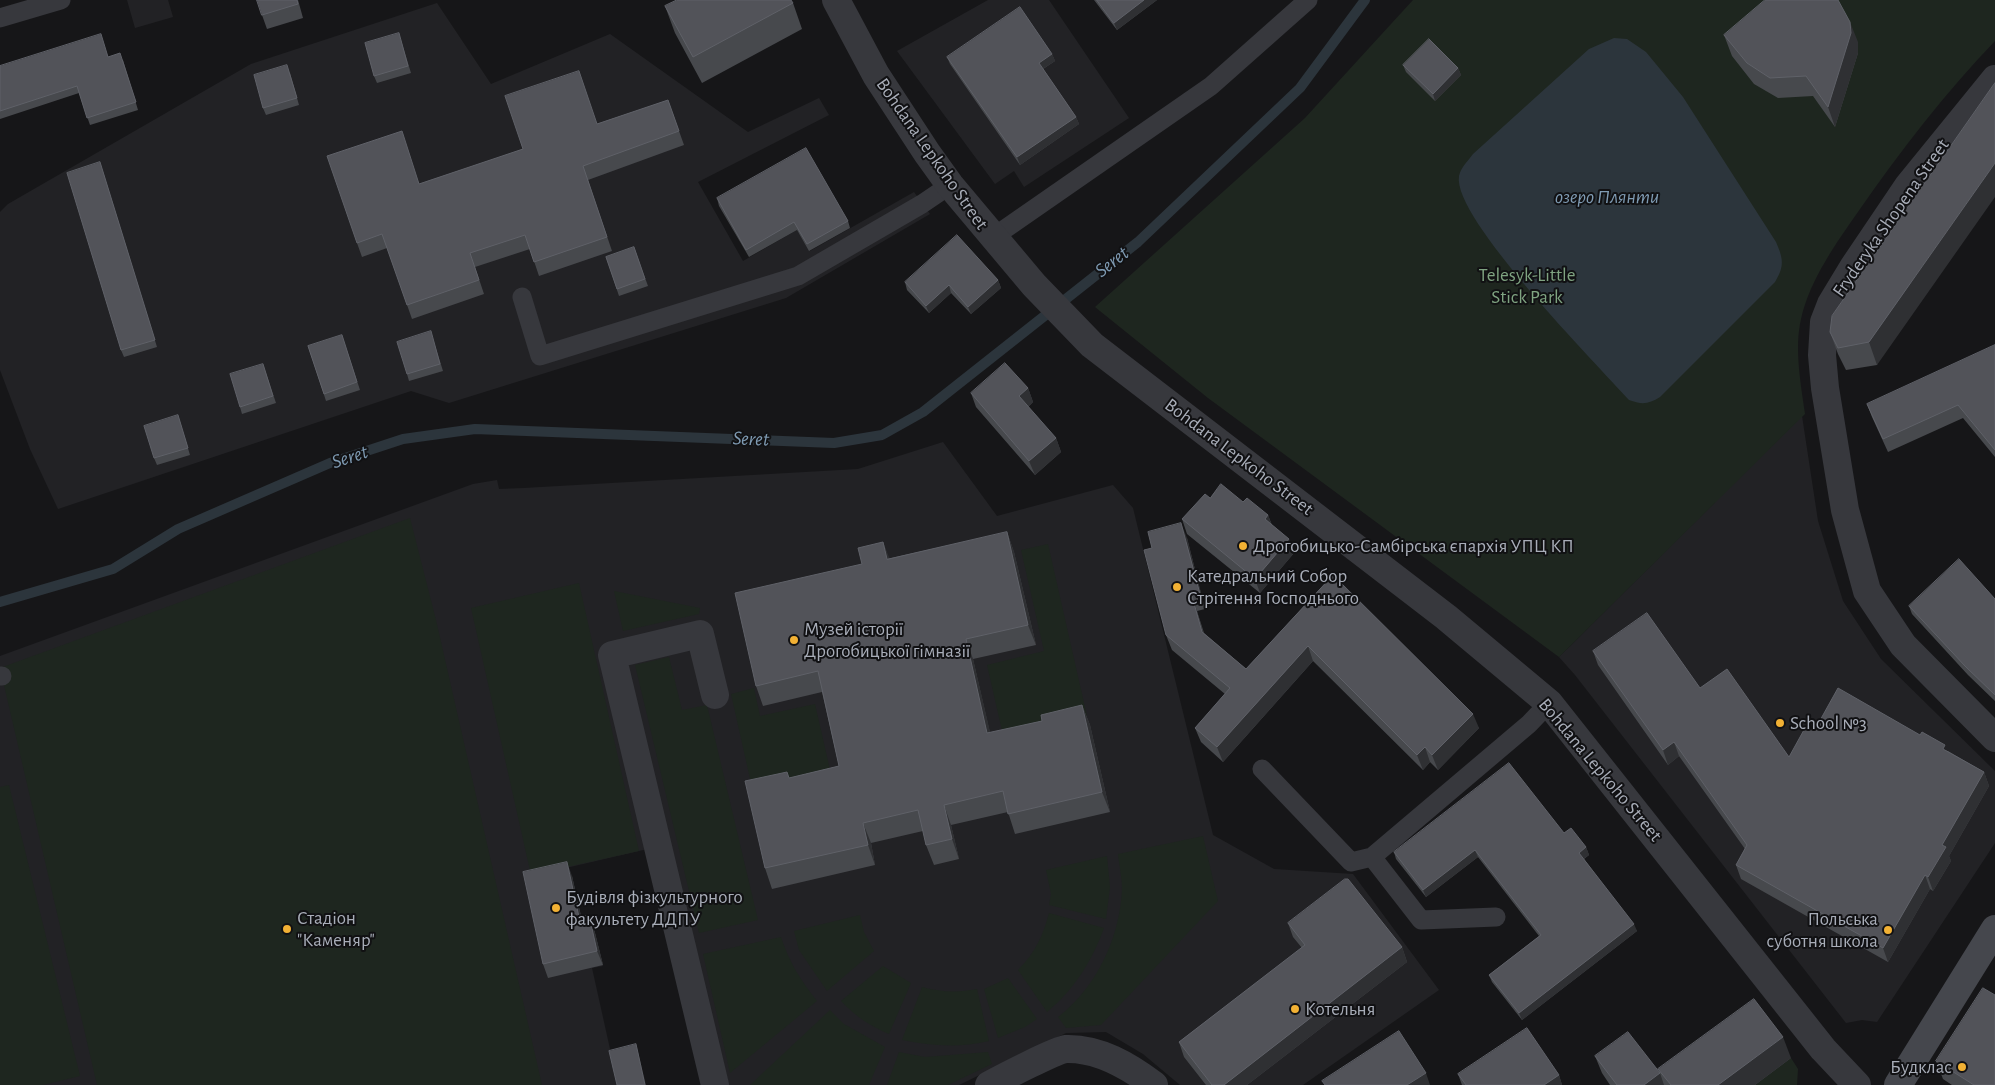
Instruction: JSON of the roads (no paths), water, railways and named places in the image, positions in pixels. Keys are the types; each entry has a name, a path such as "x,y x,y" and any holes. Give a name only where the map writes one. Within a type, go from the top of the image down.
{"main road":[{"path":"1898,1085 1995,929"}],"street":[{"name":"Bohdana Lepkoho Street","path":"836,0 880,82 950,185 992,238 1034,285 1092,345 1439,611 1549,703 1823,1048 1856,1085"},
{"name":"Fryderyka Shopena Street","path":"1995,79 1908,186 1854,266 1831,304 1824,322 1822,354 1825,388 1845,510 1867,591 1903,645 1995,738"},
{"path":"715,695 700,634 612,655 715,1085"},
{"path":"989,1085 1065,1049 1100,1054 1136,1072 1154,1085"}],"lane":[{"path":"0,18 61,0"},
{"path":"992,238 1211,86 1308,0"},
{"path":"522,297 540,356 798,276 922,204 950,185"},
{"path":"1262,769 1351,862 1372,857 1529,724 1549,703"},
{"path":"1372,857 1421,920 1496,917"}],"water":[{"name":"озеро Плянти","path":"1614,38 1627,39 1646,52 1683,97 1776,242 1782,262 1782,267 1775,282 1660,397 1645,403 1629,400 1559,324 1501,256 1478,224 1463,196 1459,176 1473,154 1589,49"}],"waterway":[{"name":"Seret","path":"0,602 113,569 178,529 330,463 403,439 475,429 834,443 882,435 923,412 1138,242 1300,88 1365,0"}],"place":[{"name":"Дрогобицько-Самбірська єпархія УПЦ КП","path":"1243,546"},
{"name":"Катедральний Собор Стрітення Господнього","path":"1177,587"},
{"name":"Музей історії Дрогобицької гімназії","path":"794,640"},
{"name":"School №3","path":"1780,723"},
{"name":"Будівля фізкультурного факультету ДДПУ","path":"556,908"},
{"name":"Стадіон \"Каменяр\"","path":"287,929"},
{"name":"Польська суботня школа","path":"1888,930"},
{"name":"Котельня","path":"1295,1009"},
{"name":"Будклас","path":"1962,1067"}],"park label":[{"name":"Telesyk-Little Stick Park","path":"1527,286"}]}
